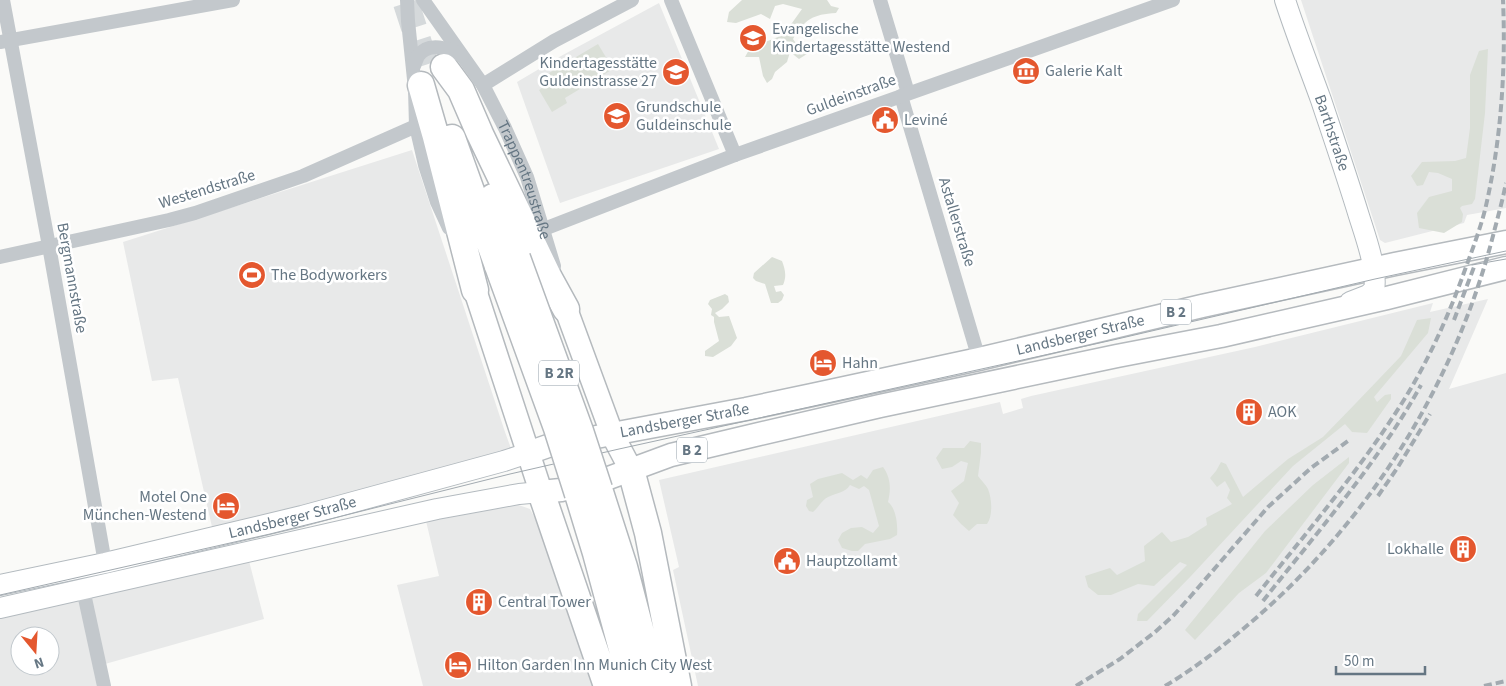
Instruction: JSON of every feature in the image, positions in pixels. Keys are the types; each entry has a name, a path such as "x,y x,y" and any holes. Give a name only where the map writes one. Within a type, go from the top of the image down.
{"highway":[{"name":"Trappentreustraße","path":"434,70 508,262"},
{"path":"434,70 436,137 475,290"},
{"path":"434,70 461,90 549,278 566,309"},
{"name":"B 2R","path":"508,262 580,431 633,601 669,682"},
{"name":"B 2R","path":"508,262 596,553 623,684"},
{"path":"631,470 657,574 669,682"},
{"path":"541,492 574,589 623,684"}],"main road":[{"name":"Barthstraße","path":"1285,0 1302,52 1321,99 1366,239 1373,269"},
{"name":"Landsberger Straße","path":"0,585 105,563 302,516 504,461 548,446 746,409 979,359 1202,306 1506,242"},
{"name":"Landsberger Straße","path":"0,608 437,509 519,494 561,490 606,479 671,455 699,448 870,408 1220,336 1506,268"},
{"name":"Landsberger Straße","path":"1325,312 1372,293 1375,286 1373,269"},
{"path":"475,290 541,492"},
{"path":"566,309 612,434 631,470"}],"street":[{"name":"Bergmannstraße","path":"2,0 5,41 49,246 105,563"},
{"path":"5,41 233,0"},
{"name":"Trappentreustraße","path":"407,0 408,21 434,70 483,85 506,128 527,177 544,229 566,309"},
{"path":"483,85 554,41 632,0"},
{"path":"671,0 735,155"},
{"name":"Astallerstraße","path":"880,0 904,95 979,359"},
{"name":"Guldeinstraße","path":"544,229 735,155 1173,0"},
{"name":"Trappentreustraße","path":"408,21 427,5"},
{"name":"Trappentreustraße","path":"427,5 434,70 416,126 437,202 475,290"},
{"name":"Westendstraße","path":"0,257 195,213 303,176 416,126"},
{"path":"83,589 104,686"}],"shaded area":[{"path":"742,0 827,0 831,6 839,8 836,13 810,19 801,27 793,39 807,54 799,59 790,52 787,62 775,72 772,79 767,83 763,76 759,57 745,57 750,48 778,37 792,23 802,9 783,4 775,6 770,19 761,14 736,23 727,22 729,12"},
{"path":"1301,0 1506,0 1506,208 1467,215 1464,223 1385,243 1380,240"},
{"name":"Grundschule Guldeinschule","path":"659,3 719,149 560,203 517,82"},
{"path":"598,44 613,69 565,98 567,103 552,112 539,90 554,80 549,73"},
{"path":"1488,49 1485,113 1475,199 1472,204 1460,208 1463,214 1462,222 1444,233 1419,228 1417,213 1429,197 1452,191 1452,179 1438,173 1429,172 1423,185 1417,186 1411,176 1422,162 1455,161 1466,158 1470,128 1470,75 1479,51"},
{"path":"412,150 516,462 215,540 178,378 152,381 123,242"},
{"path":"772,257 782,261 785,273 783,285 774,286 776,292 781,291 784,295 778,303 771,303 765,284 753,278 754,273"},
{"path":"725,294 728,296 729,302 715,313 719,317 729,316 737,338 731,346 713,357 705,356 705,351 719,341 714,317 711,315 712,309 708,304 710,300"},
{"path":"1488,299 1449,389 1506,373 1506,686 698,686 673,570 679,567 659,480 1000,402 1003,414 1023,408 1021,399 1031,396 1255,347 1433,303 1430,312"},
{"path":"1431,318 1428,333 1374,397 1377,402 1385,395 1391,394 1391,399 1367,433 1352,432 1345,424 1293,466 1147,621 1137,621 1138,614 1187,565 1180,562 1154,586 1138,584 1111,595 1098,595 1088,587 1085,576 1110,568 1117,575 1145,561 1144,546 1162,532 1171,542 1188,537 1207,525 1206,518 1232,504 1227,498 1230,490 1225,481 1217,487 1210,478 1221,462 1226,464 1243,497 1288,459 1323,437 1401,356 1417,320"},
{"path":"970,441 981,443 978,476 988,489 991,507 987,524 977,524 969,531 953,515 959,503 951,491 964,481 968,463 961,461 952,467 942,469 936,458 943,448 964,448"},
{"path":"1349,457 1349,463 1266,573 1239,593 1195,640 1185,630 1265,531 1313,485"},
{"path":"883,467 889,479 888,502 893,508 896,517 897,535 890,539 865,544 858,551 842,548 838,540 842,533 851,528 862,527 873,533 879,526 869,490 864,486 859,489 850,485 843,491 826,499 813,512 809,511 806,506 807,500 813,497 810,484 818,479 842,473 853,480 861,475 867,479 873,470"},
{"path":"513,503 530,509 537,522 593,686 423,686 397,585 439,576 426,521"},
{"path":"248,557 264,619 105,664 109,686 0,686 0,614"}],"tunnel":[{"path":"406,3 429,74"}],"tram line":[{"path":"0,595 270,534 510,474 619,449 1506,251"},
{"path":"1472,265 1506,259"}],"railway":[{"path":"1256,596 1332,501 1402,403 1438,337 1453,302 1483,217 1495,158 1503,79 1503,0"},
{"path":"1165,686 1200,663 1234,636 1298,578 1338,535 1406,441 1434,390 1459,338 1479,284 1506,183"},
{"path":"1454,320 1474,267"},
{"path":"1263,601 1367,469 1421,385"},
{"path":"1378,496 1430,414"},
{"path":"1076,686 1120,659 1173,616 1268,507 1311,468 1348,441"},
{"path":"1484,686 1506,681"}],"place":[{"name":"Evangelische Kindertagesstätte Westend","path":"753,38"},
{"name":"Galerie Kalt","path":"1026,71"},
{"name":"Kindertagesstätte Guldeinstrasse 27","path":"676,72"},
{"name":"Grundschule Guldeinschule","path":"617,116"},
{"name":"Leviné","path":"885,120"},
{"name":"The Bodyworkers","path":"252,275"},
{"name":"Hahn","path":"823,363"},
{"name":"AOK","path":"1249,412"},
{"name":"Motel One München-Westend","path":"226,506"},
{"name":"Lokhalle","path":"1463,549"},
{"name":"Hauptzollamt","path":"787,561"},
{"name":"Central Tower","path":"479,602"},
{"name":"Hilton Garden Inn Munich City West","path":"458,665"}]}
